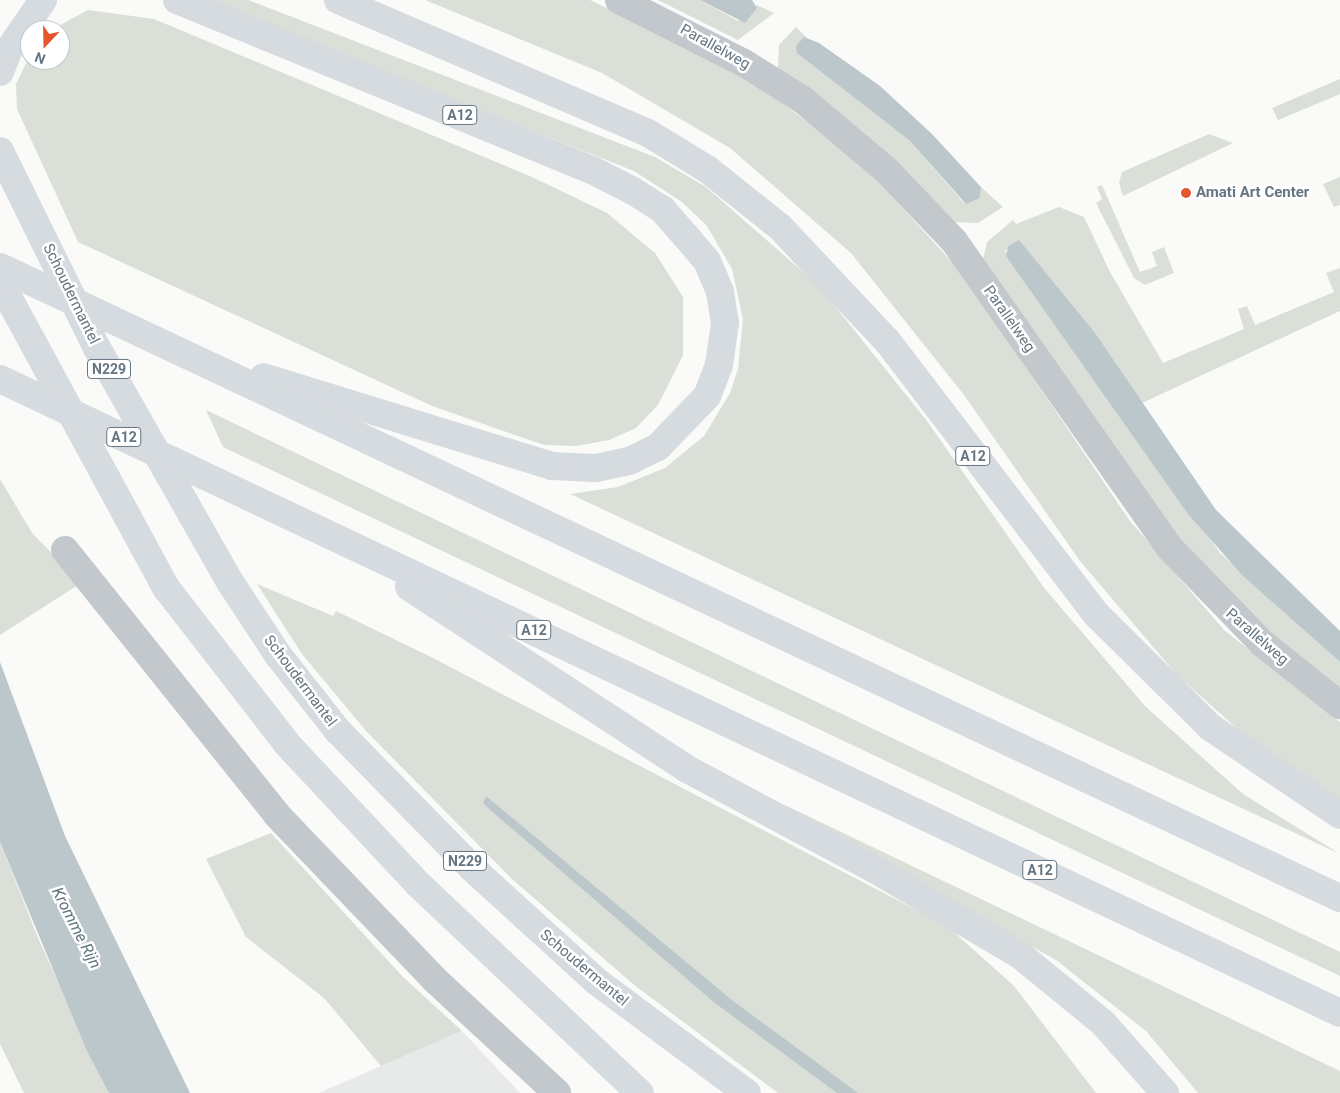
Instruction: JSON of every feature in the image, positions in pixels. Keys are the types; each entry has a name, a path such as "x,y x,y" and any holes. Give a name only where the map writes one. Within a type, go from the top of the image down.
{"main road":[{"path":"0,72 8,51 43,0"},
{"name":"A12","path":"176,351 552,466 595,468 630,461 658,448 683,426 707,396 719,366 725,323 720,292 707,261 662,209 592,170 177,0"},
{"name":"A12","path":"338,0 648,133 708,169 780,227 888,342 1096,615 1210,727 1340,815"},
{"name":"Schoudermantel","path":"0,150 97,348 230,582 278,655 338,731 473,869 596,981 746,1093"},
{"name":"A12","path":"0,267 1340,898"},
{"path":"0,282 167,589 288,746 418,884 640,1093"},
{"name":"A12","path":"0,379 249,495 1340,1013"},
{"name":"A12","path":"326,532 687,769 876,870 1020,955 1102,1023 1165,1093"}],"street":[{"name":"Parallelweg","path":"619,0 686,29 744,62 803,100 886,170 954,241 1169,547 1262,643 1340,705"},
{"path":"65,550 277,816 434,979 557,1093"}],"shaded area":[{"path":"203,0 248,0 655,157 706,187 818,285 927,421 1045,589 1145,706 1243,794 1340,854 570,494 618,487 665,468 704,436 730,393 738,369 743,319 732,269 707,226 682,202 634,171"},
{"path":"425,0 590,0 722,64 785,105 863,165 962,273 1130,521 1224,630 1340,722 1340,798 1270,758 1177,675 1080,561 964,395 851,253 730,148 602,73"},
{"path":"658,0 700,0 738,21 757,5 774,13 738,40"},
{"path":"88,10 154,19 532,177 607,213 655,253 683,297 683,355 658,405 636,428 609,440 576,446 544,445 432,406 78,242 17,109 16,84 23,70 70,70 70,20"},
{"path":"796,27 807,38 801,40 837,82 909,140 964,203 980,198 981,187 1003,207 978,223 954,222 863,132 778,69 779,45"},
{"path":"1340,79 1340,94 1278,120 1272,108"},
{"path":"1209,134 1233,143 1123,196 1119,183 1122,172"},
{"path":"1340,177 1340,205 1334,207 1323,184"},
{"path":"1102,185 1140,272 1157,266 1152,252 1164,247 1174,273 1145,285 1134,278 1096,203 1102,199 1097,187"},
{"path":"1059,207 1084,217 1110,272 1163,363 1244,329 1238,309 1247,306 1255,325 1334,292 1326,273 1340,268 1340,311 1140,404 1127,381 1011,245 1005,251 1220,553 1340,662 1340,690 1274,638 1161,518 983,259 987,242 1013,220 1016,224"},
{"path":"206,410 1340,952 1340,976 223,447"},
{"path":"0,479 32,533 81,583 0,635"},
{"path":"257,584 333,616 336,611 433,658 947,926 1014,986 1096,1093 778,1093 633,984 512,879 367,732 302,654"},
{"path":"787,806 1340,1071 1340,1093 1198,1093 1146,1031 1056,960 783,808"},
{"path":"271,833 402,976 462,1031 381,1066 324,998 246,937 206,859"},
{"path":"0,842 38,938 109,1093 24,1093 0,1044"},
{"path":"462,1031 520,1093 319,1093 381,1066"}],"water":[{"path":"700,0 752,0 757,8 745,23"},
{"path":"804,37 819,43 880,86 932,134 981,187 980,198 966,204 909,140 797,53 796,46"},
{"path":"1019,240 1095,333 1216,510 1340,631 1340,662 1242,575 1188,514 1006,256 1008,246"},
{"name":"Kromme Rijn","path":"0,662 65,836 190,1093 109,1093 87,1051 0,842"},
{"path":"486,796 733,1001 858,1093 837,1093 715,1003 489,809 483,803"}],"place":[{"name":"Amati Art Center","path":"1186,193"}]}
